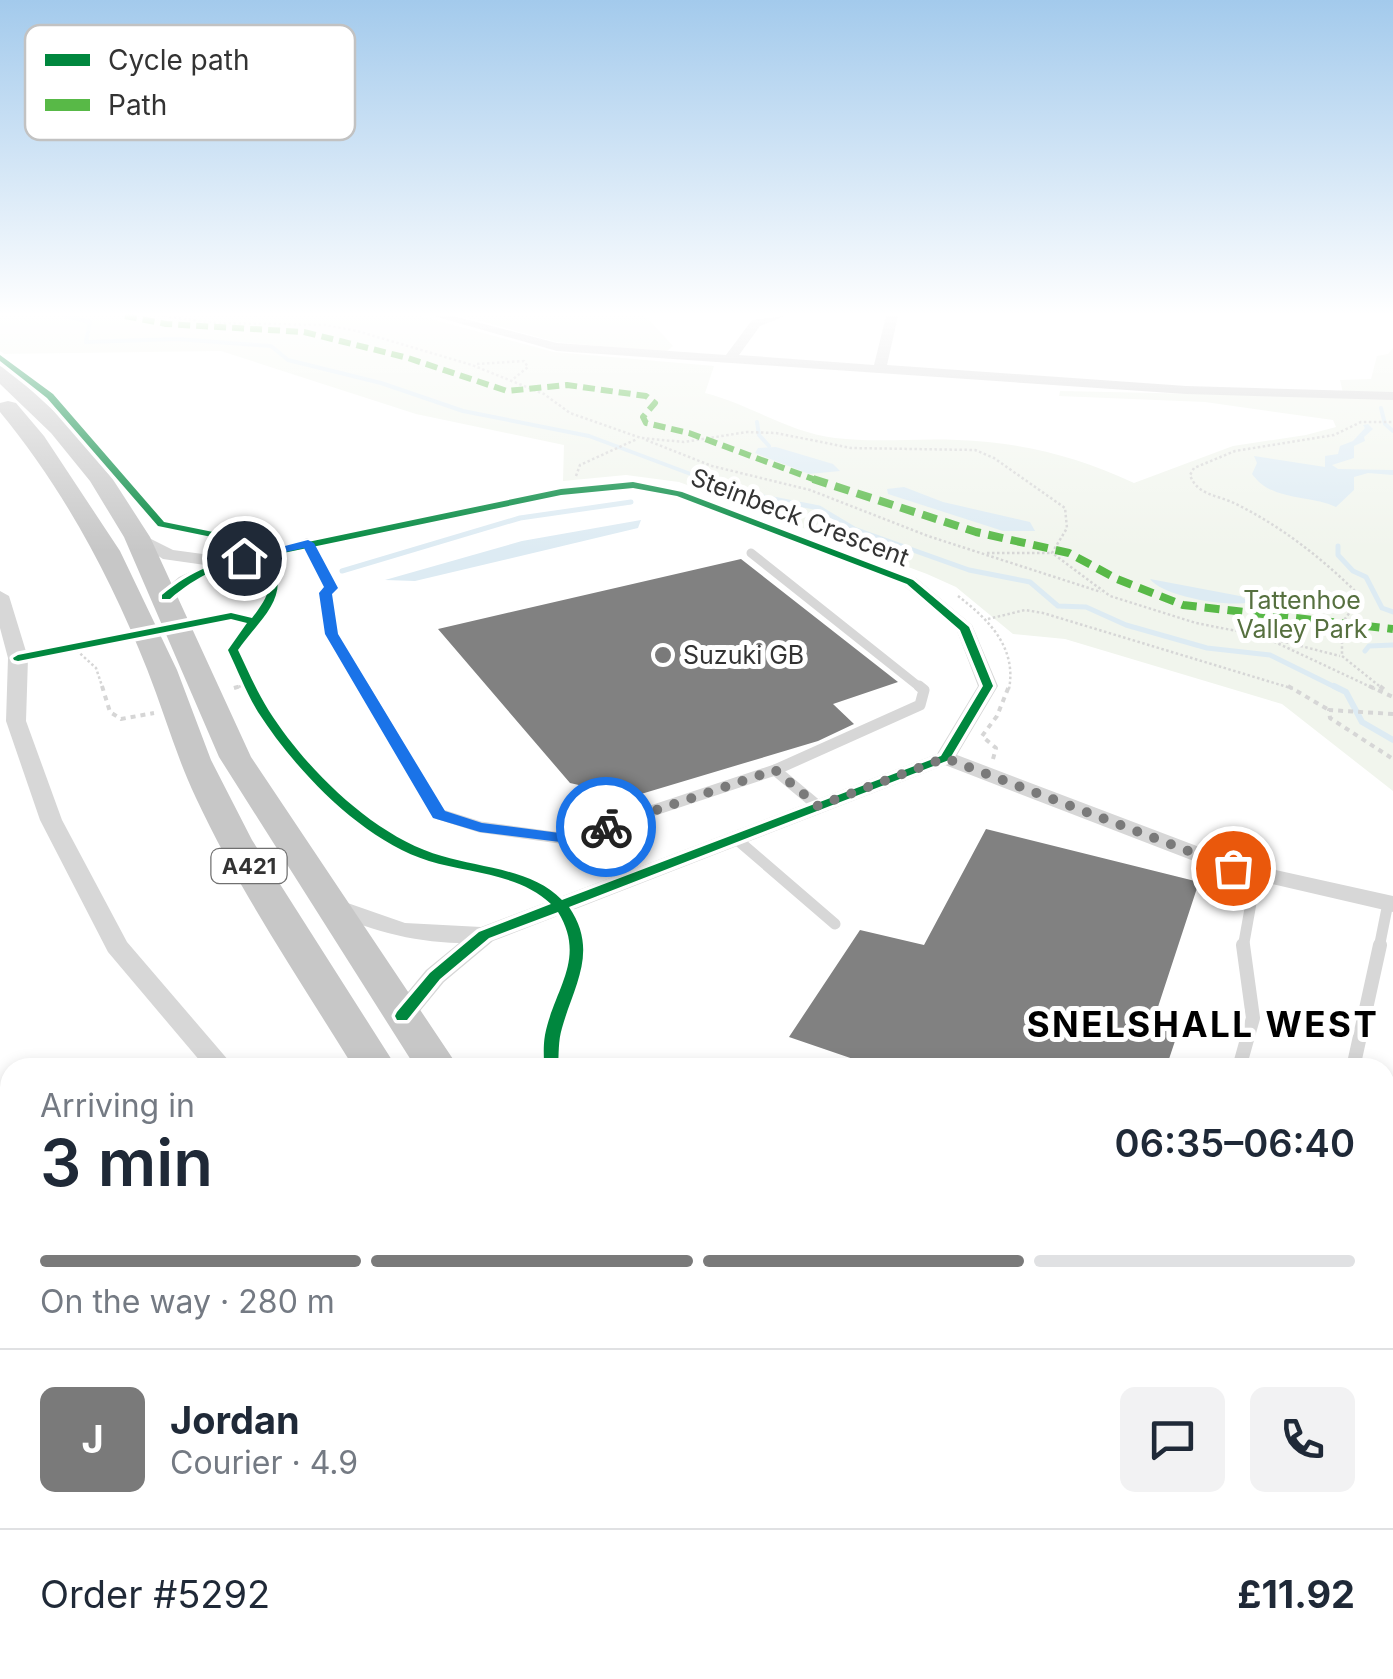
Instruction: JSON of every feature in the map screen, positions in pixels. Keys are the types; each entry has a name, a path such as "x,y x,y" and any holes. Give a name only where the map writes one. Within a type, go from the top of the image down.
{"highway":[{"name":"A421","path":"24,394 59,428 100,478 138,537 163,625 177,708 195,760 257,881 370,1058"},
{"name":"A421","path":"0,398 34,436 163,625 235,757 431,1058"}],"street":[{"path":"1336,394 1393,396"},
{"name":"Steinbeck Crescent","path":"163,625 185,581 225,562 608,485 633,485 679,494 910,582 965,629 988,686 945,758"},
{"name":"Steinbeck Crescent","path":"138,537 169,555 225,562"},
{"path":"0,596 18,658 16,721 51,820 116,946 213,1058"},
{"path":"402,1016 434,976 484,935 945,758 1256,874 1390,904"},
{"path":"328,904 374,924 426,937 484,935"}],"lane":[{"path":"308,543 331,588 326,593 332,634 439,814 480,827 568,838 775,770 920,705 924,690 751,553"},
{"path":"775,770 818,806"},
{"path":"734,838 835,924"},
{"path":"1242,1058 1252,1018 1242,940 1256,874"},
{"path":"1355,1058 1364,998 1378,964 1390,904"}],"path":[{"path":"544,394 570,413 686,456 747,476 810,490 978,553 1196,623 1342,656 1393,697"},
{"path":"1342,656 1342,623 1360,598 1354,590 1304,546 1254,514 1198,489 1190,475 1194,468 1235,451 1334,435 1361,422 1392,422"},
{"path":"578,481 580,465 641,438 684,442 746,432 776,433 851,448 976,450 994,458 1065,508 1067,528 1052,553"},
{"path":"684,442 686,456"},
{"path":"978,553 1052,553 1110,596"},
{"path":"988,619 1026,610 1042,613 1291,686 1329,710 1393,714"},
{"path":"1262,636 1393,697"},
{"path":"18,658 90,643"},
{"path":"73,646 96,668 110,712 121,720 177,708"},
{"path":"244,674 258,700"},
{"path":"1329,710 1330,718 1341,727 1393,759"}],"green space":[{"name":"Tattenhoe Valley Park","path":"355,394 709,394 818,435 980,441 1026,447 1091,465 1134,483 1233,446 1336,427 1333,420 1205,402 1059,394 1393,394 1393,791 1282,704 1065,639 1013,634 956,587 679,482 626,475 563,481 564,445 416,414"}],"shaded area":[{"path":"1363,425 1373,429 1364,437 1365,441 1354,446 1354,458 1332,465 1338,469 1393,470 1393,475 1368,473 1354,477 1354,490 1336,507 1280,493 1252,474 1257,463 1254,456 1325,467 1325,456 1338,454 1340,446 1353,441 1365,428"},
{"path":"776,447 833,464 840,471 809,474 755,453 758,448"},
{"path":"904,487 943,502 1030,522 1035,531 1003,531 888,494 887,489"},
{"path":"641,520 638,528 415,581 385,580 522,541"},
{"path":"1150,579 1240,596 1250,602 1196,599 1168,591"}],"building":[{"name":"Suzuki GB","path":"741,559 898,682 833,704 854,724 818,741 631,797 570,783 438,629"},
{"path":"986,829 1199,882 1155,1016 1181,1023 1169,1058 850,1058 789,1037 860,930 924,945"}],"waterway":[{"path":"414,394 463,411 589,436 712,482"},
{"path":"1381,408 1385,424 1393,431"},
{"path":"757,422 759,435 769,446"},
{"path":"705,479 742,493 819,508 854,529 969,570 1030,582 1058,606 1086,607 1126,625 1207,648 1270,655 1339,689"},
{"path":"342,571 520,518 631,502"},
{"path":"1338,546 1338,555 1353,571 1366,577 1382,608 1393,612"},
{"path":"1365,651 1369,646 1393,645"},
{"path":"1334,686 1346,692 1362,722 1393,740"}],"marked path":[{"path":"634,394 646,396 655,403 643,417 646,423 689,433 760,462 976,532 1069,553 1117,579 1183,605 1393,629"}],"cycle path":[{"path":"48,394 161,524 254,543 267,559 274,573 270,598 233,650 268,718 333,793 372,825 414,851 531,885 551,896 566,912 575,934 576,960 553,1034 552,1058"},
{"path":"166,597 185,581 225,562 561,492 633,485 679,494 910,582 965,629 988,686 945,758 484,935 435,976 402,1016"},
{"path":"18,658 231,616 251,621"}],"way so far":[{"path":"606,827 775,770 818,806 945,758 1233,868"}],"place":[{"name":"Suzuki GB","path":"663,655"}],"district":[{"name":"SNELSHALL WEST","path":"1203,1024"}],"route":[{"path":"244,558 308,543 331,588 326,593 332,634 439,814 480,827 568,838 606,827"}]}
